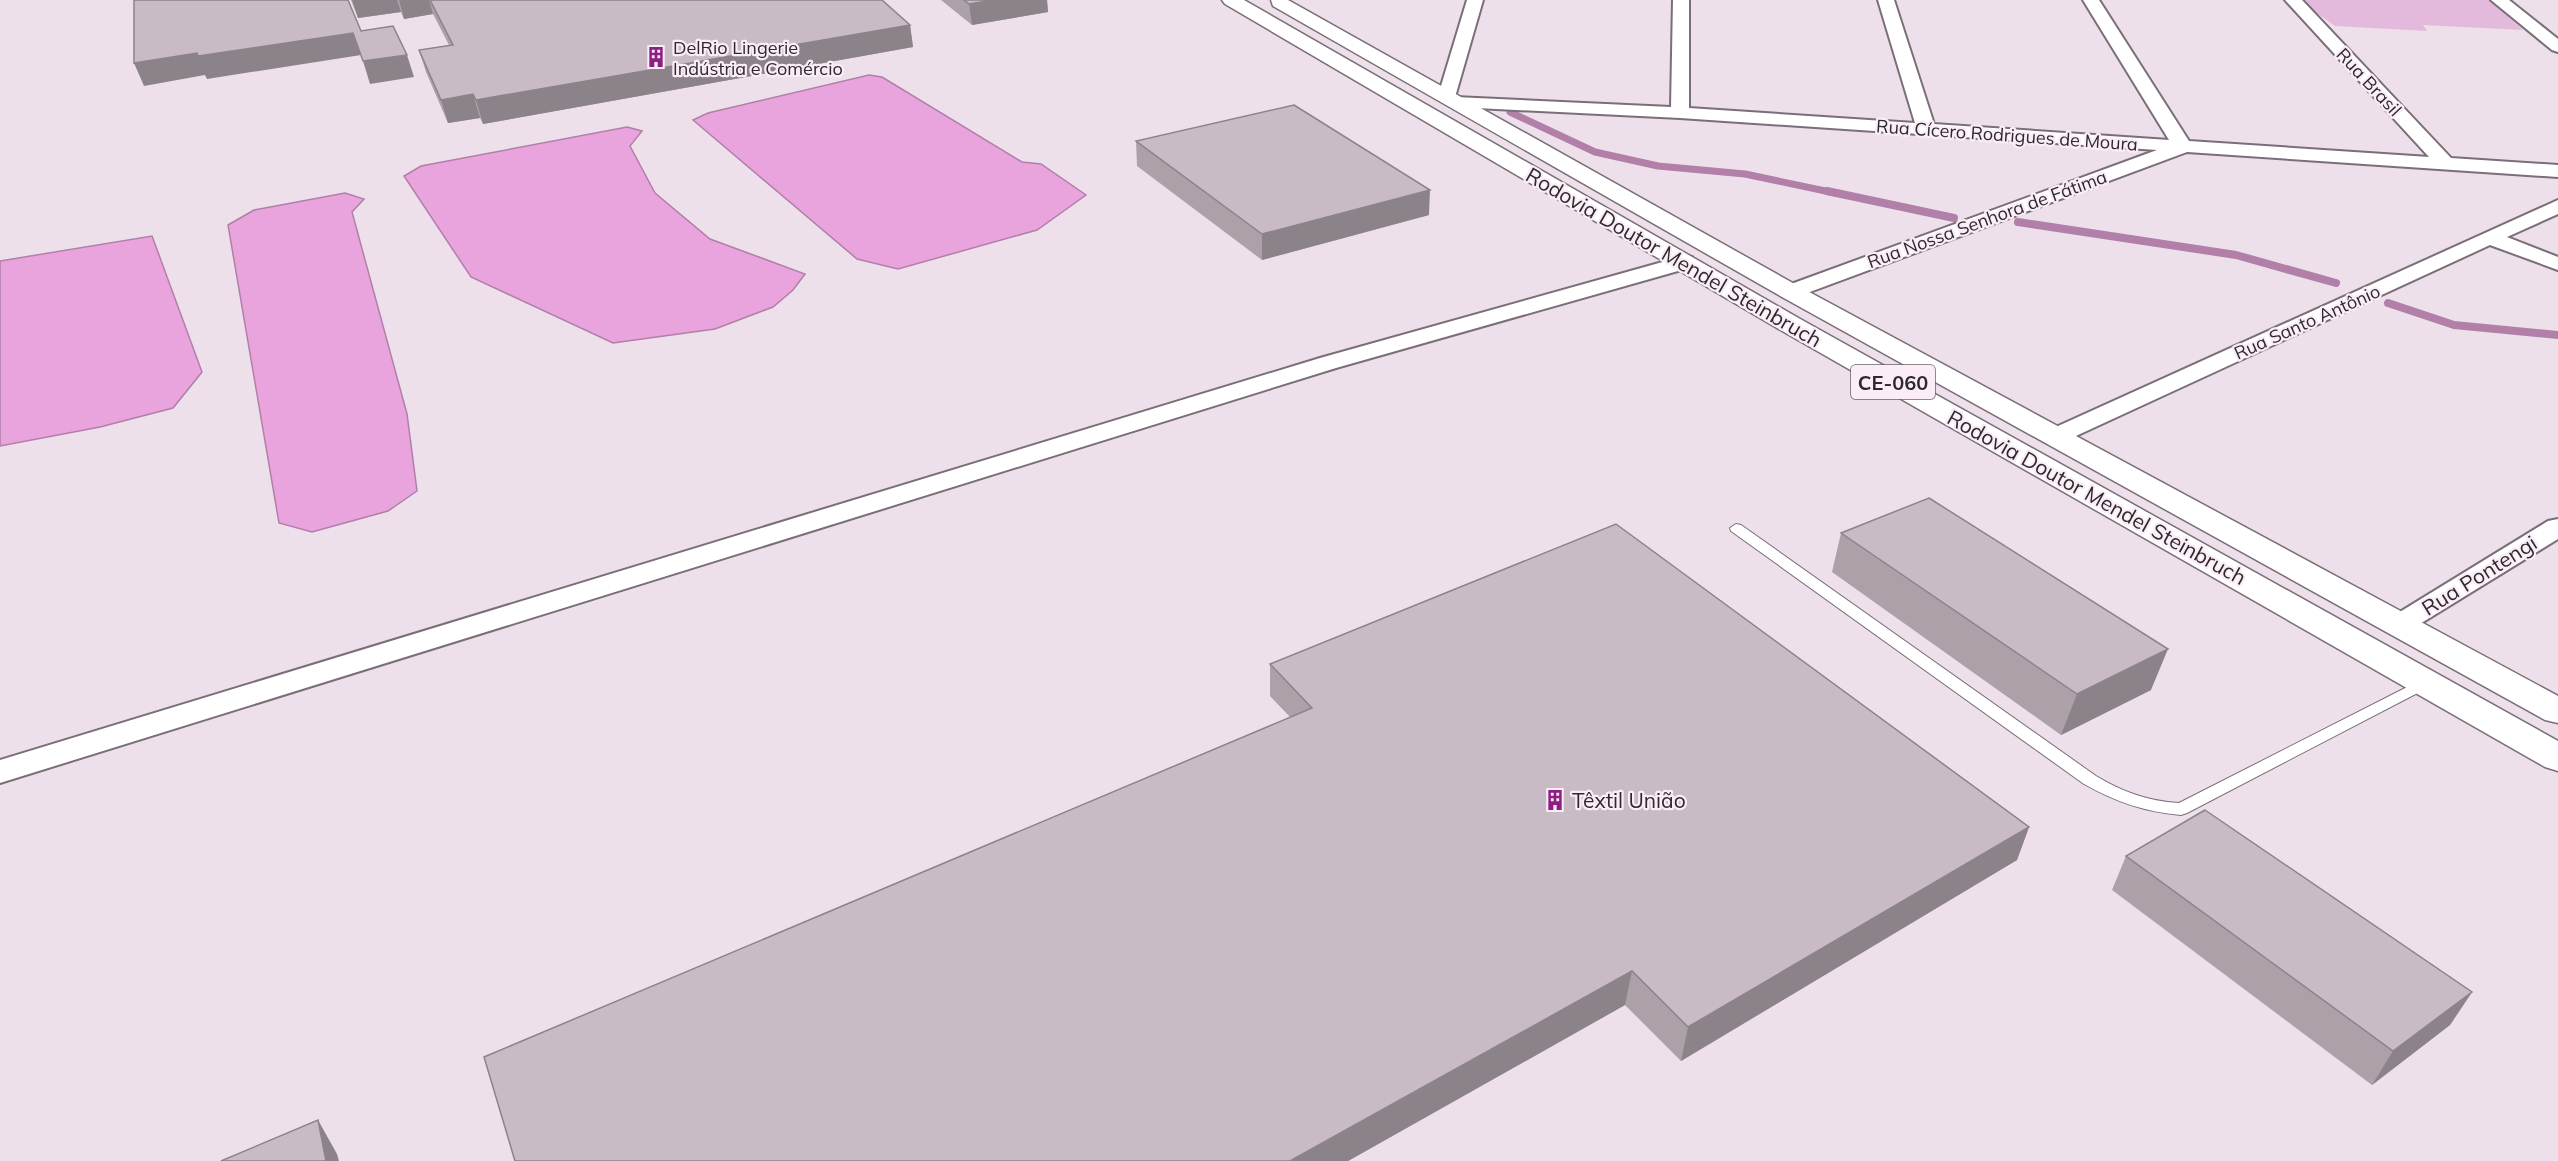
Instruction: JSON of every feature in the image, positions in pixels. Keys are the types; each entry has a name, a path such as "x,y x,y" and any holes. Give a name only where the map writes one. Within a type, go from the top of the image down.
{"highway":[{"name":"Rodovia Doutor Mendel Steinbruch","path":"1231,0 1684,262 2558,758"},
{"name":"Rodovia Doutor Mendel Steinbruch","path":"1276,0 1791,292 2558,711"}],"street":[{"path":"1451,99 1474,0"},
{"path":"1680,113 1681,0"},
{"path":"1886,0 1928,130"},
{"path":"2091,0 2183,147"},
{"name":"Rua Brasil","path":"2293,0 2445,163"},
{"path":"2499,0 2558,47"},
{"name":"Rua Cícero Rodrigues de Moura","path":"1451,99 2558,171"},
{"name":"Rua Nossa Senhora de Fátima","path":"1791,292 2183,147"},
{"name":"Rua Santo Antônio","path":"2056,436 2558,206"},
{"path":"2490,238 2558,264"},
{"path":"0,772 1317,367 1684,262"},
{"name":"Rua Pontengi","path":"2400,624 2558,527"}],"lane":[{"path":"1736,528 2090,780 2120,798 2148,808 2181,809 2426,683"}],"shaded area":[{"path":"2305,0 2489,0 2523,30 2423,25 2427,31 2335,26 2311,9"},
{"path":"869,75 882,77 1022,162 1041,164 1086,195 1037,230 898,269 857,259 693,120 708,113"},
{"path":"627,127 642,131 630,146 655,193 710,239 805,274 793,290 773,307 715,329 613,343 471,277 404,176 421,166"},
{"path":"345,193 364,199 352,212 407,414 417,491 388,511 312,532 279,523 228,225 254,210"},
{"path":"152,236 202,372 173,408 100,427 0,446 0,261"}],"building":[{"path":"134,0 348,0 361,31 393,26 407,55 363,61 353,33 134,63"},
{"name":"DelRio Lingerie Indústria e Comércio","path":"430,0 882,0 910,25 476,100 473,94 441,100 419,50 453,45"},
{"path":"964,0 993,0 969,4"},
{"path":"1294,105 1430,190 1262,234 1136,141"},
{"path":"1929,498 2168,649 2077,694 1841,533"},
{"name":"Têxtil União","path":"1616,524 2029,827 1688,1027 1632,971 1290,1161 515,1161 484,1057 1312,708 1270,664"},
{"path":"2205,810 2472,992 2393,1051 2126,856"},
{"path":"318,1120 326,1161 221,1161"}],"waterway":[{"path":"1510,112 1595,152 1658,166 1745,174 1835,193"},
{"path":"1827,191 1954,218"},
{"path":"2018,222 2236,255 2336,283"},
{"path":"2388,303 2454,325 2558,335"}],"place":[{"name":"DelRio Lingerie Indústria e Comércio","path":"656,57"},
{"name":"Têxtil União","path":"1555,800"}]}
